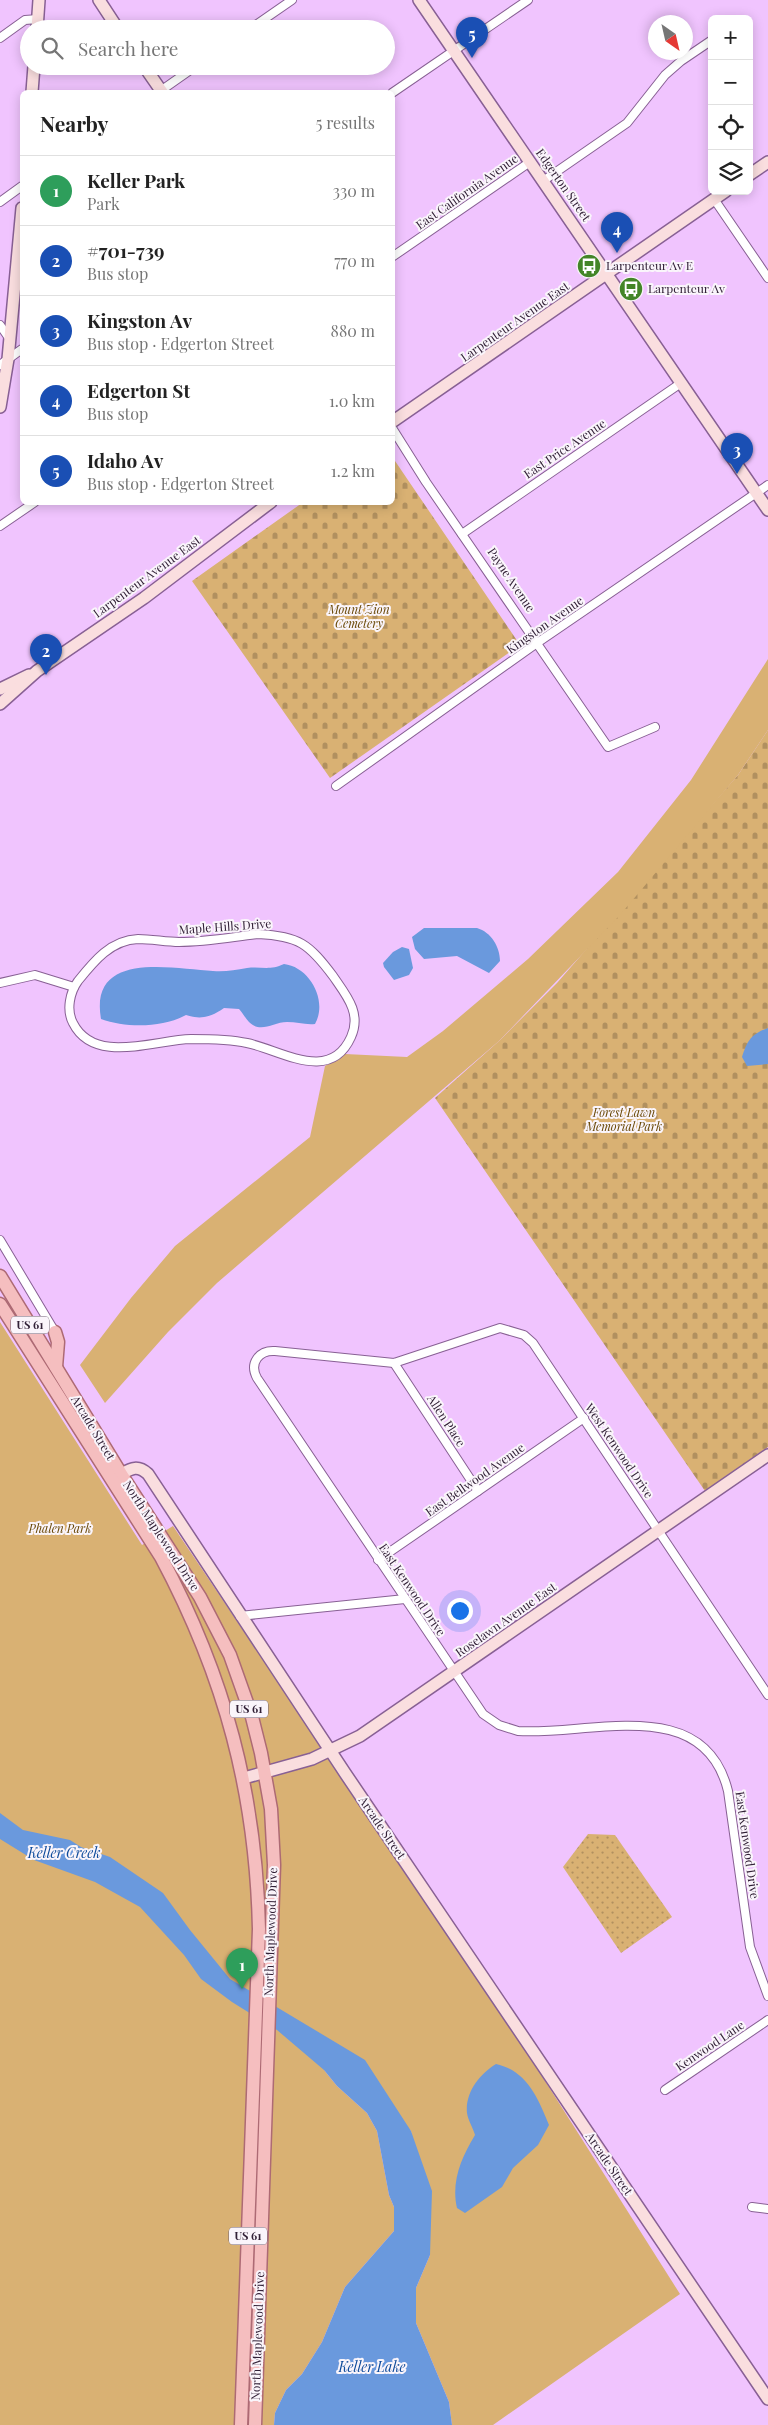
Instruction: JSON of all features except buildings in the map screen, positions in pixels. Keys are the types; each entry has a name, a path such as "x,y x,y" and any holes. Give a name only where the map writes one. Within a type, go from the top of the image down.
{"main road":[{"name":"Arcade Street","path":"0,1276 58,1370 94,1440 117,1478"},
{"name":"Arcade Street","path":"0,1304 52,1384 94,1440"},
{"path":"55,1332 58,1342 58,1370"},
{"name":"North Maplewood Drive","path":"117,1478 214,1621 243,1690 265,1773 274,1865 266,2056 256,2425"},
{"name":"North Maplewood Drive","path":"117,1478 161,1557 196,1626 224,1699 244,1778 253,1832 258,1890 258,1965 242,2425"}],"street":[{"path":"37,20 39,0"},
{"path":"99,0 112,20"},
{"path":"263,20 292,0"},
{"name":"Edgerton Street","path":"419,0 768,510"},
{"path":"395,92 528,0"},
{"path":"0,38 20,24"},
{"path":"543,181 627,123 665,75 681,61 708,43"},
{"path":"32,90 33,75"},
{"path":"150,75 159,90"},
{"path":"163,90 184,75"},
{"name":"East California Avenue","path":"395,255 530,162"},
{"path":"753,172 768,162"},
{"path":"0,202 20,187"},
{"name":"Larpenteur Avenue East","path":"395,420 720,195"},
{"path":"714,199 768,278"},
{"path":"0,407 20,228"},
{"path":"0,325 9,338"},
{"path":"4,362 20,350"},
{"name":"East Price Avenue","path":"462,534 682,383"},
{"name":"Payne Avenue","path":"395,433 608,747 654,727"},
{"name":"Kingston Avenue","path":"336,786 537,644 768,485"},
{"path":"0,526 31,505"},
{"name":"Larpenteur Avenue East","path":"0,704 37,671 144,598 267,505"},
{"name":"Larpenteur Avenue East","path":"1,688 37,671"},
{"name":"Maple Hills Drive","path":"258,934 281,935 294,939 317,955 353,1006 354,1030 341,1052 317,1062 302,1061 248,1043 220,1040 188,1039 107,1048 86,1040 72,1022 70,999 74,987 93,961 118,944 136,939 181,942 258,934"},
{"path":"0,983 35,975 74,987"},
{"path":"0,1240 55,1332"},
{"name":"West Kenwood Drive","path":"394,1363 500,1328 524,1335 533,1343 584,1418 768,1695"},
{"name":"East Kenwood Drive","path":"394,1363 268,1350 257,1357 254,1366 257,1378 483,1714 508,1728 526,1731 661,1727 686,1735 709,1753 722,1773 728,1791 750,1947 768,1996"},
{"name":"Allen Place","path":"394,1363 478,1491"},
{"name":"East Bellwood Avenue","path":"378,1560 584,1418"},
{"name":"Roselawn Avenue East","path":"244,1778 331,1752 360,1736 768,1456"},
{"name":"Arcade Street","path":"117,1478 132,1468 142,1468 148,1474 331,1752 768,2398"},
{"path":"240,1616 405,1599"},
{"name":"Kenwood Lane","path":"664,2090 768,2020"},
{"path":"752,2207 768,2209"}],"green space":[{"name":"Mount Zion Cemetery","path":"395,461 520,645 330,778 192,581 299,505 395,505"},
{"path":"768,659 768,730 738,775 620,915 499,1041 217,1283 168,1332 105,1403 80,1365 131,1298 175,1246 310,1137 325,1066 345,1054 407,1057 443,1031 528,959 618,872 691,780"},
{"name":"Forest Lawn Memorial Park","path":"768,730 768,1447 705,1491 435,1098 499,1041 557,983 738,775"},
{"name":"Phalen Park","path":"0,1322 142,1545 173,1526 528,2054 680,2294 493,2425 452,2425 449,2402 416,2323 416,2288 430,2255 411,2131 324,2070 337,2086 367,2113 377,2131 389,2195 394,2207 394,2231 345,2287 322,2342 302,2374 286,2390 275,2413 274,2425 0,2425"},
{"path":"588,1834 615,1835 672,1917 621,1953 563,1867"}],"water":[{"path":"424,928 477,928 482,930 494,941 500,961 489,973 457,956 424,959 415,949 412,937"},
{"path":"402,947 409,949 413,968 409,975 394,980 383,963 393,952"},
{"path":"284,964 302,971 314,986 319,1005 315,1024 282,1022 258,1027 249,1022 239,1009 224,1008 206,1017 186,1015 166,1022 144,1025 121,1024 101,1019 101,997 108,982 120,973 137,968 156,967 230,971 274,967"},
{"path":"768,1028 768,1064 747,1066 742,1057 748,1042 757,1033"},
{"name":"Keller Lake","path":"0,1813 23,1830 70,1840 81,1847 110,1857 163,1893 230,1979 365,2060 411,2131 432,2191 430,2255 416,2288 416,2323 449,2402 452,2425 274,2425 275,2413 286,2390 302,2374 322,2342 345,2287 394,2231 394,2207 389,2195 377,2131 367,2113 337,2086 324,2070 277,2030 232,2002 201,1979 184,1955 140,1907 95,1882 34,1860 0,1839"},
{"path":"496,2064 516,2073 530,2087 549,2125 538,2145 513,2168 502,2187 465,2213 457,2208 455,2189 458,2170 465,2152 475,2135 467,2113 468,2098 479,2078"}],"place":[{"name":"Idaho Av","path":"472,58"},
{"name":"Edgerton St","path":"617,253"},
{"name":"Larpenteur Av E","path":"589,266"},
{"name":"Larpenteur Av","path":"631,289"},
{"name":"Kingston Av","path":"737,474"},
{"name":"#701-739","path":"46,675"},
{"name":"Keller Park","path":"242,1989"}],"water label":[{"name":"Keller Creek","path":"64,1853"}]}
